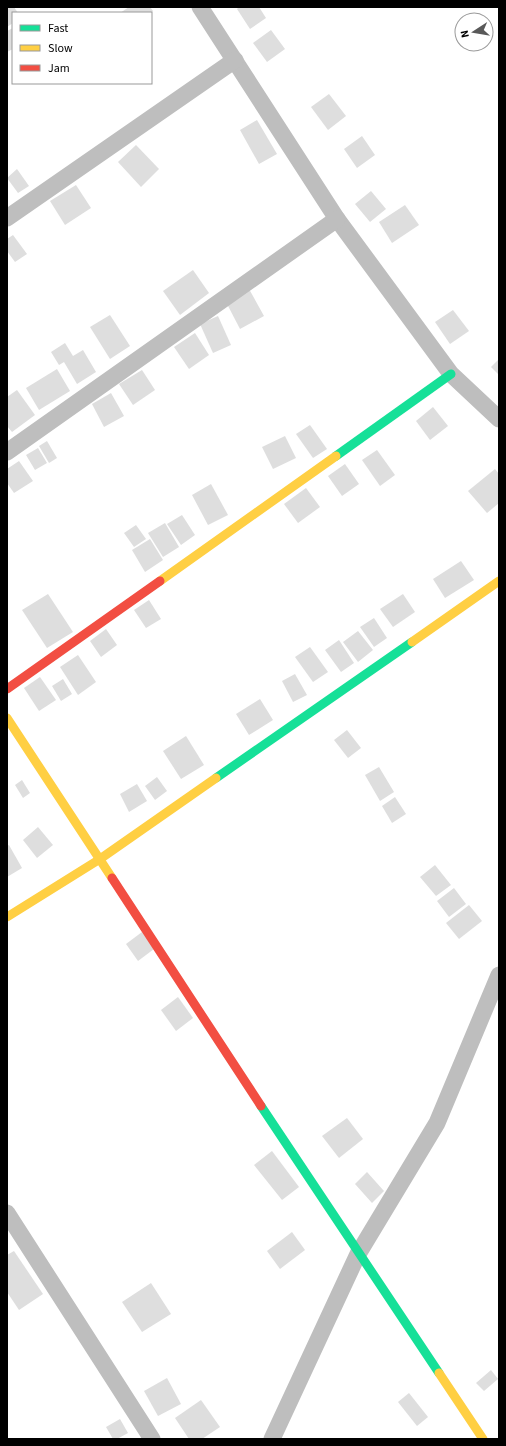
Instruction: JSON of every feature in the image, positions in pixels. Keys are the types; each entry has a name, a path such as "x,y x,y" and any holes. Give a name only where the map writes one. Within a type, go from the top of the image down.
{"street":[{"path":"200,7 337,219 450,374 499,419"},
{"path":"7,218 235,60"},
{"path":"7,452 337,219"},
{"path":"7,689 450,374"},
{"path":"7,917 100,859 499,581"},
{"path":"7,718 358,1254 483,1439"},
{"path":"272,1439 358,1254 437,1123 499,975"},
{"path":"7,1213 152,1439"}],"building":[{"path":"7,7 14,7 17,12 12,12 12,24 7,27"},
{"path":"129,7 150,7 153,11 151,12 122,12"},
{"path":"239,7 259,7 266,18 250,29 237,9"},
{"path":"12,28 12,50 7,52 7,31"},
{"path":"271,30 285,49 267,62 253,43"},
{"path":"329,94 346,116 328,130 311,107"},
{"path":"257,120 277,154 259,164 240,130"},
{"path":"362,136 375,155 357,168 344,149"},
{"path":"136,145 159,169 141,187 118,162"},
{"path":"17,169 29,186 18,193 7,178"},
{"path":"76,185 91,208 65,225 50,201"},
{"path":"371,191 386,209 370,222 355,204"},
{"path":"405,205 419,225 392,243 379,222"},
{"path":"13,235 27,254 15,262 7,251 7,239"},
{"path":"193,270 209,293 180,315 163,291"},
{"path":"249,289 264,316 240,329 226,302"},
{"path":"453,310 469,331 450,344 435,322"},
{"path":"110,315 130,346 110,359 90,327"},
{"path":"218,316 231,345 213,353 200,324"},
{"path":"195,333 209,355 189,369 174,347"},
{"path":"65,343 73,356 83,350 96,372 77,384 64,362 59,365 51,352"},
{"path":"499,359 499,375 491,367"},
{"path":"57,369 70,391 39,410 26,388"},
{"path":"142,370 155,390 133,405 119,384"},
{"path":"17,390 35,415 12,432 7,426 7,397"},
{"path":"111,393 124,416 104,427 92,404"},
{"path":"433,407 448,426 430,440 416,421"},
{"path":"310,425 327,449 313,458 296,434"},
{"path":"285,436 296,458 273,469 262,447"},
{"path":"47,441 57,458 49,463 39,446"},
{"path":"38,448 47,463 35,470 26,455"},
{"path":"377,450 395,475 380,486 362,460"},
{"path":"19,461 33,481 14,493 7,483 7,469"},
{"path":"345,464 359,484 342,496 328,476"},
{"path":"495,469 499,474 499,503 487,513 468,491"},
{"path":"211,484 228,515 208,525 192,495"},
{"path":"306,488 320,507 298,523 284,504"},
{"path":"182,515 195,535 181,545 167,524"},
{"path":"165,523 179,547 163,557 148,533"},
{"path":"136,525 146,539 134,547 124,533"},
{"path":"150,539 163,560 145,572 132,550"},
{"path":"461,561 474,580 445,598 433,579"},
{"path":"48,594 73,632 47,648 22,610"},
{"path":"403,594 415,612 393,627 380,609"},
{"path":"149,600 161,619 146,628 134,610"},
{"path":"374,618 387,638 374,647 360,627"},
{"path":"106,629 117,645 101,657 90,641"},
{"path":"358,631 373,650 358,662 343,642"},
{"path":"339,640 354,663 341,672 325,650"},
{"path":"310,647 328,672 313,682 295,657"},
{"path":"78,655 96,682 78,695 60,667"},
{"path":"295,674 307,695 293,702 282,681"},
{"path":"40,677 56,700 39,711 24,688"},
{"path":"63,679 72,694 61,701 52,686"},
{"path":"260,699 273,720 249,735 236,714"},
{"path":"347,730 361,748 348,758 334,740"},
{"path":"186,736 204,765 181,779 163,751"},
{"path":"379,767 394,792 380,801 365,775"},
{"path":"157,777 167,791 155,800 145,786"},
{"path":"22,780 30,793 23,798 15,785"},
{"path":"137,784 147,801 129,812 120,794"},
{"path":"395,797 406,814 392,823 382,806"},
{"path":"38,827 53,845 37,858 23,840"},
{"path":"9,845 22,868 7,877 7,846"},
{"path":"435,865 451,885 436,896 420,877"},
{"path":"454,888 466,904 449,917 437,901"},
{"path":"469,905 482,921 459,939 446,923"},
{"path":"142,932 154,949 138,961 126,944"},
{"path":"178,997 193,1018 176,1031 161,1010"},
{"path":"347,1118 363,1139 339,1158 322,1136"},
{"path":"272,1151 299,1187 282,1200 254,1165"},
{"path":"367,1172 384,1191 372,1203 355,1184"},
{"path":"292,1232 305,1250 280,1269 267,1251"},
{"path":"14,1251 43,1294 19,1310 7,1292 7,1255"},
{"path":"151,1283 171,1314 142,1332 122,1302"},
{"path":"491,1370 498,1379 484,1391 476,1383"},
{"path":"167,1378 181,1404 158,1416 144,1391"},
{"path":"409,1393 428,1417 417,1426 398,1402"},
{"path":"201,1400 220,1427 202,1439 189,1439 175,1418"},
{"path":"120,1419 128,1433 117,1439 113,1439 106,1427"}],"traffic: fast":[{"path":"336,456 451,374"},
{"path":"216,778 412,642"},
{"path":"261,1106 439,1373"}],"traffic: slow":[{"path":"160,581 336,456"},
{"path":"412,642 499,581"},
{"path":"7,718 112,878"},
{"path":"7,917 100,859 216,778"},
{"path":"439,1373 483,1439"}],"traffic: jam":[{"path":"7,689 160,581"},
{"path":"112,878 261,1106"}]}
